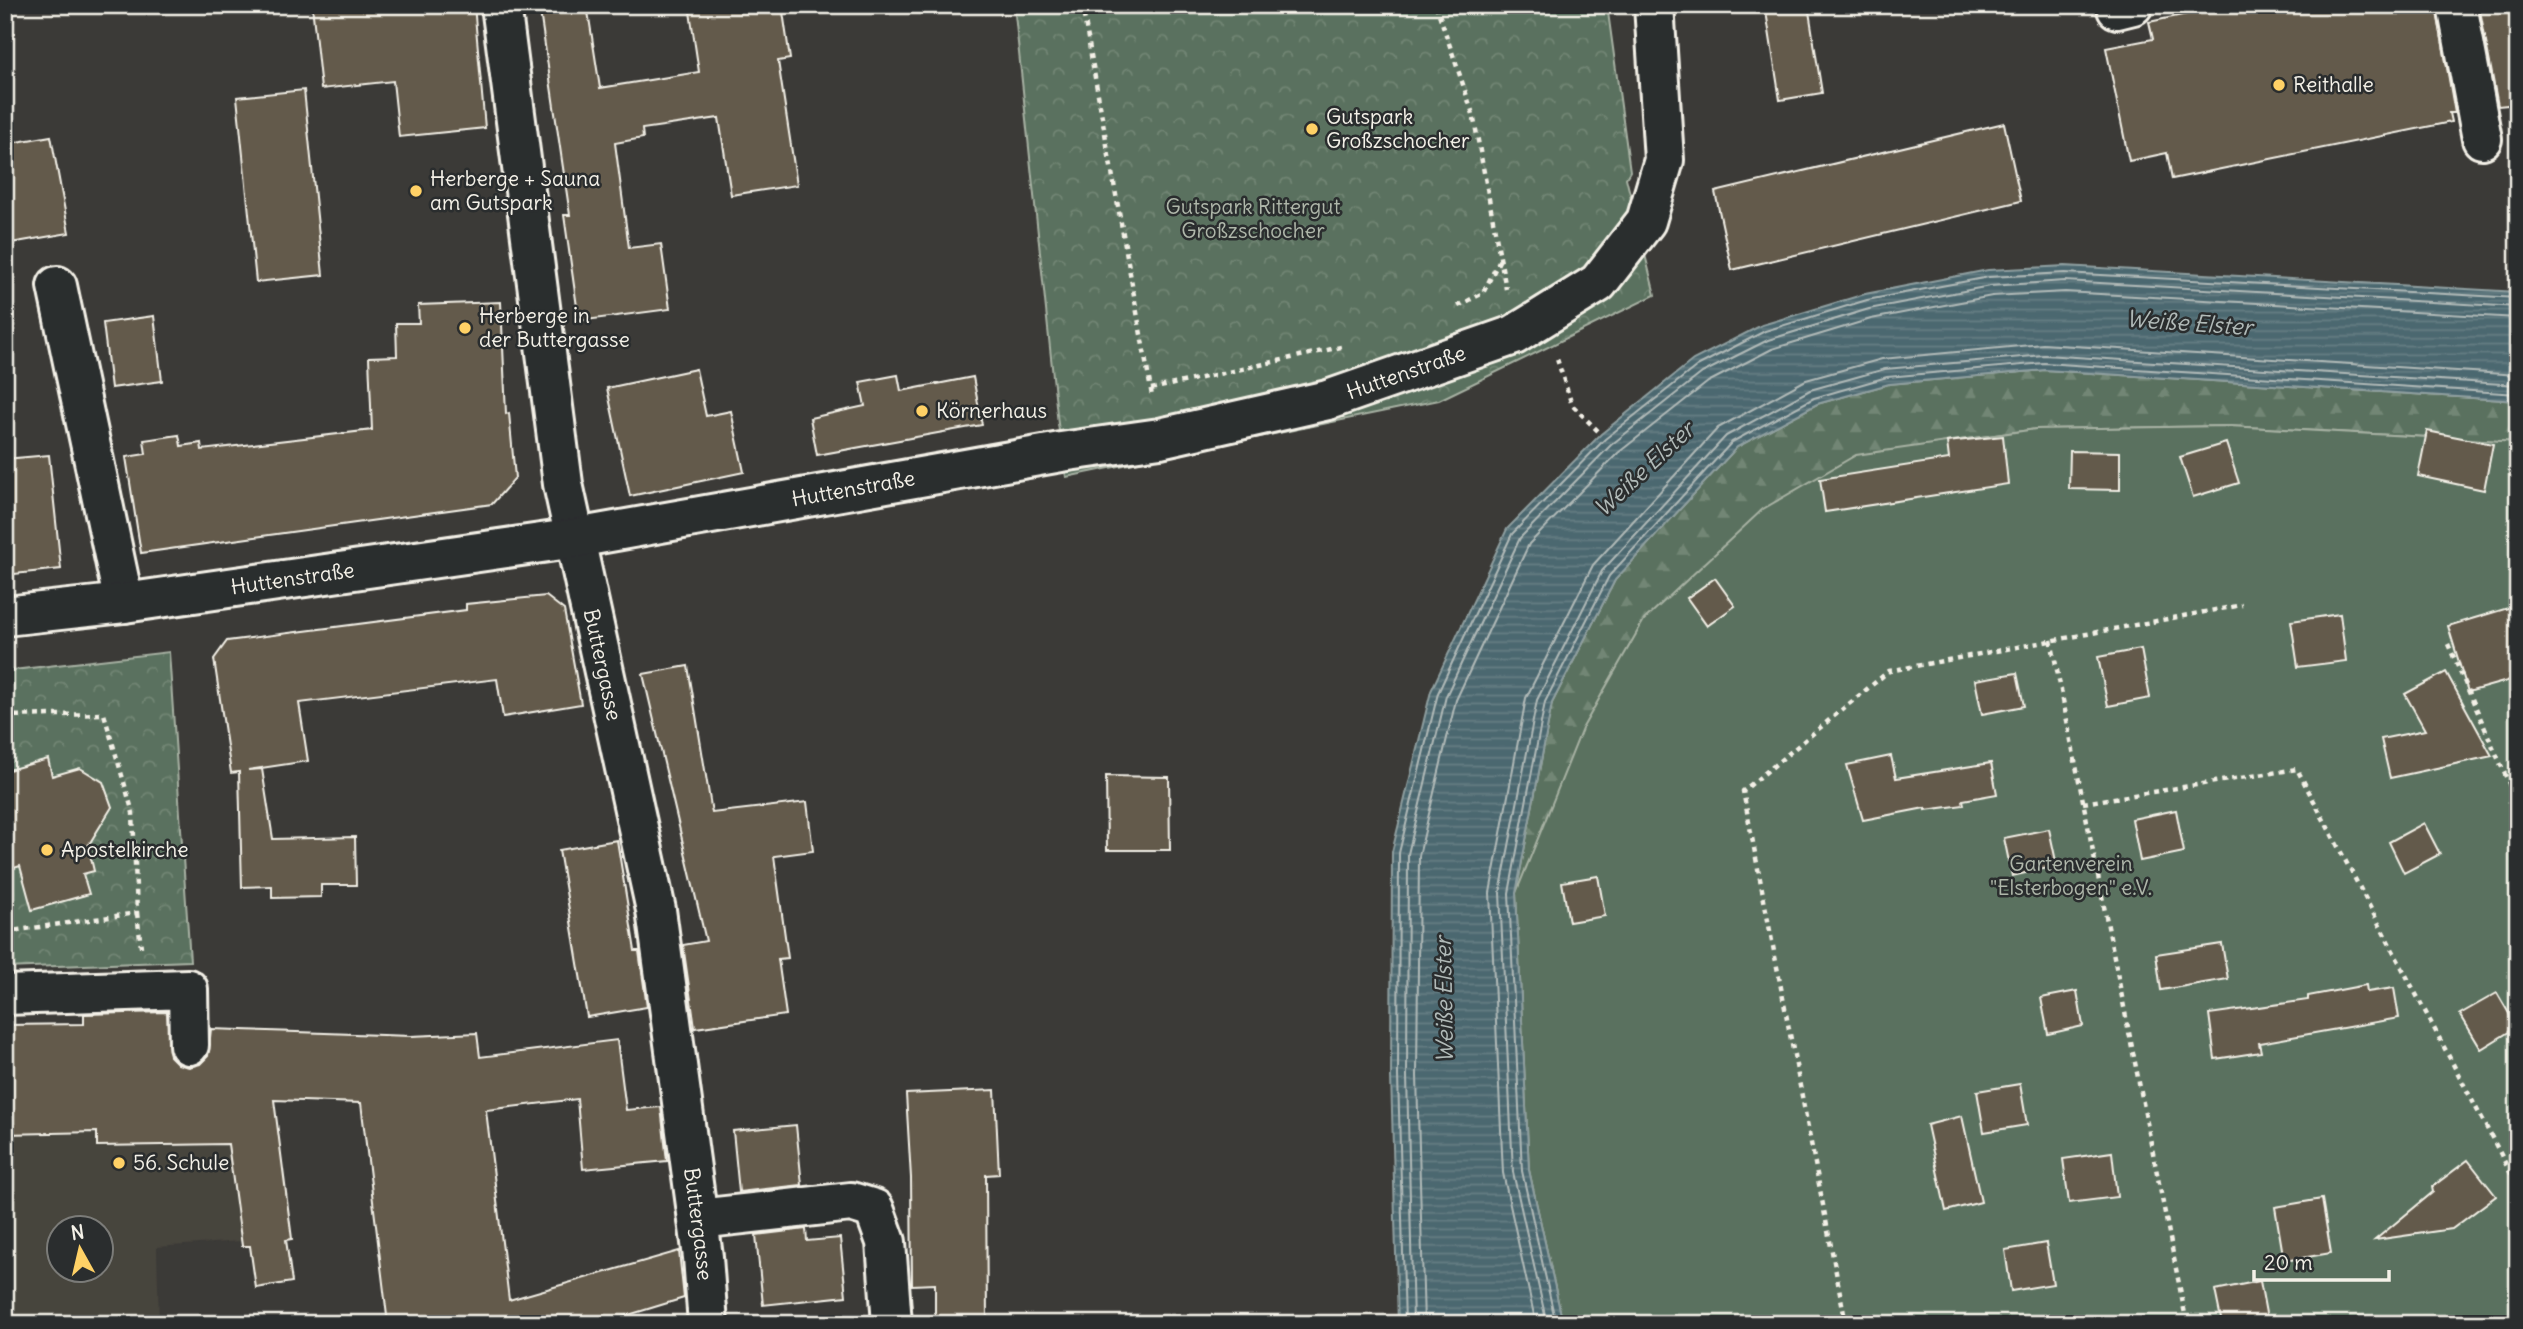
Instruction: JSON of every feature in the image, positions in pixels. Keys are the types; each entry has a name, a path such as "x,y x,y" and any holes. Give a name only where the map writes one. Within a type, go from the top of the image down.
{"street":[{"name":"Buttergasse","path":"501,5 561,471 656,910 698,1219 708,1324"},
{"name":"Huttenstraße","path":"5,616 124,603 576,538 1061,452 1160,438 1328,400 1514,335 1598,283 1646,221 1664,160 1654,5"},
{"path":"2116,5 2117,9 2133,5"},
{"path":"2456,5 2483,139"},
{"path":"57,286 124,603"},
{"path":"5,995 188,989 188,1045"},
{"path":"698,1219 851,1202 874,1209 886,1242 892,1324"}],"path":[{"path":"1082,5 1160,438"},
{"path":"1436,5 1473,114 1514,335"},
{"path":"1450,311 1483,293 1500,259"},
{"path":"1151,389 1351,345"},
{"path":"1572,405 1601,433"},
{"path":"1846,1324 1742,791 1889,671 2242,605"},
{"path":"2051,640 2187,1324"},
{"path":"2448,644 2518,804"},
{"path":"5,716 104,714 133,813 137,913 5,932"},
{"path":"2084,803 2297,769 2518,1187"}],"shaded area":[{"name":"56. Schule","path":"196,1029 225,1099 241,1241 157,1247 159,1324 5,1324 5,1042 179,1037"}],"green space":[{"name":"Gutspark Rittergut Großzschocher","path":"1014,5 1607,5 1630,171 1626,178 1655,295 1439,400 1066,477 1058,424"},
{"path":"2045,370 2518,401 2518,442 2229,426 2036,429 1947,442 1516,893 1552,703 1615,580 1737,447 1817,404 1889,384"},
{"name":"Gartenverein \"Elsterbogen\" e.V.","path":"2229,426 2518,442 2518,1324 1563,1324 1529,1170 1516,893 1582,729 1644,620 1763,509 1856,455 2036,429"},
{"path":"169,652 190,961 5,968 5,671"}],"water":[{"name":"Weiße Elster","path":"2065,266 2518,292 2518,401 2045,370 1889,384 1817,404 1737,447 1615,580 1552,703 1516,893 1529,1170 1563,1324 1398,1324 1391,1076 1392,852 1431,691 1507,529 1601,434 1693,360 1762,325 1865,294 1988,270"}],"building":[{"path":"312,5 474,5 485,128 399,137 393,81 321,89"},
{"path":"539,5 587,5 600,88 699,72 689,5 782,5 790,59 778,61 797,185 731,195 719,118 642,129 643,138 615,143 629,248 661,244 670,309 579,321 564,215 570,215"},
{"path":"1765,5 1808,5 1822,93 1780,100"},
{"name":"Reithalle","path":"2230,5 2436,5 2455,113 2449,113 2451,122 2172,179 2167,153 2129,161 2106,48 2153,39 2149,22"},
{"path":"2479,5 2518,5 2518,104 2498,106"},
{"path":"304,90 323,275 256,282 237,97"},
{"path":"2004,123 2021,201 1732,270 1715,192"},
{"path":"51,136 69,233 5,244 5,144"},
{"path":"501,302 506,414 509,413 515,478 492,504 141,553 126,457 146,454 144,440 179,435 181,446 201,443 202,450 372,430 369,357 397,356 396,323 419,323 418,305"},
{"path":"154,316 162,381 111,388 103,323"},
{"path":"696,369 706,416 731,411 744,472 630,496 607,388"},
{"name":"Körnerhaus","path":"898,375 901,391 973,377 982,425 817,455 810,418 865,406 860,382"},
{"path":"2427,431 2493,444 2484,490 2418,476"},
{"path":"2003,436 2008,484 1825,512 1820,479 1949,459 1947,442"},
{"path":"2226,443 2239,483 2193,497 2180,457"},
{"path":"2070,451 2120,452 2120,490 2069,489"},
{"path":"49,455 61,569 5,575 5,459"},
{"path":"1715,578 1735,606 1707,626 1687,598"},
{"path":"546,596 564,610 581,704 503,717 497,679 299,703 308,761 248,770 262,769 273,839 355,837 356,885 321,885 321,897 272,898 272,886 242,887 239,772 231,773 214,659 227,641 466,610 466,604"},
{"path":"2518,605 2518,678 2468,692 2448,626"},
{"path":"2340,614 2346,661 2298,667 2291,621"},
{"path":"2141,649 2150,698 2108,706 2098,657"},
{"path":"688,666 712,813 807,802 813,851 774,856 788,958 778,959 786,1015 695,1028 683,945 706,941 643,674"},
{"path":"2446,672 2492,756 2390,778 2381,739 2425,730 2405,694"},
{"path":"2017,673 2024,706 1982,714 1975,680"},
{"path":"1891,756 1896,778 1991,763 1997,794 1963,800 1964,805 1925,808 1863,820 1847,765"},
{"name":"Apostelkirche","path":"48,759 52,776 80,768 103,782 112,807 88,846 94,871 83,874 89,894 32,910 20,866 5,871 5,771"},
{"path":"1106,776 1169,777 1170,850 1107,850"},
{"path":"2176,810 2184,852 2140,861 2132,819"},
{"path":"2424,823 2440,854 2404,873 2389,842"},
{"path":"2049,829 2057,866 2012,876 2004,838"},
{"path":"617,840 647,1007 587,1017 559,850"},
{"path":"1598,876 1605,916 1569,922 1562,882"},
{"path":"2222,944 2228,979 2161,990 2156,954"},
{"path":"2366,985 2367,992 2394,988 2399,1018 2259,1043 2261,1052 2215,1059 2209,1014 2308,1000 2308,996"},
{"path":"2077,991 2083,1026 2048,1034 2041,998"},
{"path":"2497,993 2517,1027 2481,1049 2460,1014"},
{"path":"167,1012 170,1056 178,1064 189,1067 200,1064 208,1056 211,1029 411,1036 477,1033 480,1057 617,1040 626,1110 661,1107 667,1161 583,1169 577,1099 486,1110 509,1300 679,1251 684,1298 599,1324 388,1324 361,1103 274,1100 292,1239 286,1240 292,1282 256,1288 250,1246 242,1246 228,1144 97,1146 97,1132 5,1134 5,1025 84,1024 84,1014"},
{"path":"2020,1084 2027,1125 1984,1132 1977,1091"},
{"path":"995,1090 999,1174 986,1175 987,1324 935,1324 935,1284 912,1285 911,1178 906,1094"},
{"path":"1962,1116 1981,1202 1946,1211 1927,1125"},
{"path":"796,1125 802,1185 739,1192 733,1131"},
{"path":"2112,1152 2117,1197 2069,1203 2063,1159"},
{"path":"2468,1160 2496,1196 2452,1229 2375,1240 2433,1192 2432,1187"},
{"path":"2322,1199 2331,1253 2284,1261 2275,1207"},
{"path":"806,1229 807,1241 840,1238 846,1296 763,1305 756,1235"},
{"path":"2046,1243 2053,1284 2011,1291 2005,1250"},
{"path":"2260,1281 2268,1324 2222,1324 2215,1290"}],"place":[{"name":"Reithalle","path":"2279,85"},
{"name":"Gutspark Großzschocher","path":"1312,129"},
{"name":"Herberge + Sauna am Gutspark","path":"416,191"},
{"name":"Herberge in der Buttergasse","path":"465,328"},
{"name":"Körnerhaus","path":"922,411"},
{"name":"Apostelkirche","path":"47,850"},
{"name":"56. Schule","path":"119,1163"}]}
